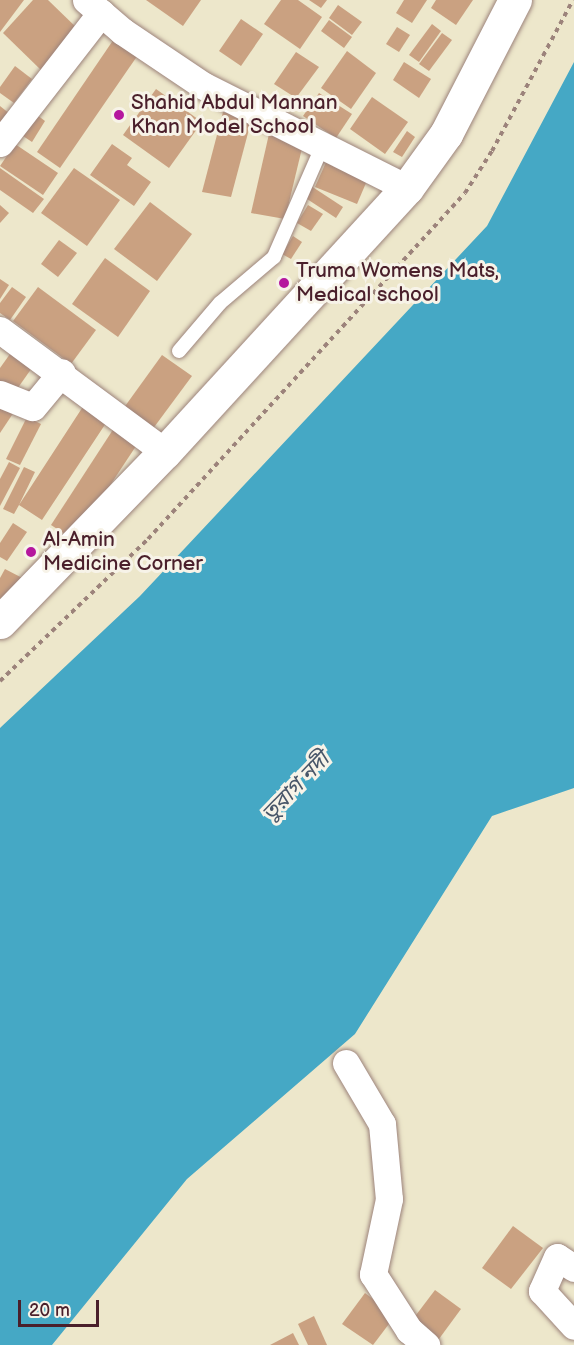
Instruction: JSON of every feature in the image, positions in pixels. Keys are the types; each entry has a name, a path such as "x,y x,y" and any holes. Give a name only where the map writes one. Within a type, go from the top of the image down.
{"highway":[{"path":"0,622 165,452 406,188 446,134 515,0"}],"street":[{"path":"0,143 94,7 204,86 406,188"},
{"path":"0,330 62,372 165,452"},
{"path":"0,394 33,407 62,372"},
{"path":"346,1063 382,1124 389,1199 373,1274 409,1330 426,1345"},
{"path":"574,1268 557,1257 542,1291 574,1326"}],"lane":[{"path":"179,351 220,303 274,257 322,147"}],"path":[{"path":"0,681 148,539 465,193 492,151 573,0"}],"water":[{"name":"তুরাগ নদী","path":"574,62 574,788 492,816 355,1034 187,1179 52,1345 0,1345 0,728 140,596 487,226"}],"building":[{"path":"0,0 24,0 0,32"},
{"path":"33,0 48,0 80,31 42,71 3,33"},
{"path":"146,0 201,0 183,26"},
{"path":"281,0 298,0 322,17 300,49 264,24"},
{"path":"309,0 327,0 321,8"},
{"path":"404,0 427,0 412,23 396,13"},
{"path":"436,0 473,0 456,25 431,8"},
{"path":"338,5 362,22 352,35 329,18"},
{"path":"241,19 263,34 241,66 219,51"},
{"path":"329,20 352,37 344,48 321,31"},
{"path":"432,24 441,31 419,62 409,55"},
{"path":"397,27 410,35 399,52 386,44"},
{"path":"442,33 452,40 429,71 419,64"},
{"path":"116,36 140,52 60,168 37,152"},
{"path":"347,51 376,73 351,109 321,88"},
{"path":"296,52 319,67 296,98 274,84"},
{"path":"404,62 431,79 419,98 393,80"},
{"path":"15,66 32,79 14,103 0,93 0,87"},
{"path":"156,89 202,122 169,168 123,135"},
{"path":"319,93 352,114 336,138 303,116"},
{"path":"372,97 408,122 385,154 350,129"},
{"path":"0,106 10,114 0,126"},
{"path":"33,112 45,121 32,142 17,132"},
{"path":"223,112 252,118 231,197 202,192"},
{"path":"407,131 415,137 402,157 393,152"},
{"path":"269,134 304,140 285,219 251,213"},
{"path":"15,144 58,173 43,195 0,166"},
{"path":"112,144 132,158 127,165 151,182 134,206 90,175"},
{"path":"327,160 369,176 357,204 315,187"},
{"path":"0,168 44,199 33,213 0,190"},
{"path":"74,168 120,200 87,246 41,213"},
{"path":"311,186 343,207 336,218 304,197"},
{"path":"150,202 192,234 157,281 114,249"},
{"path":"0,205 9,213 0,223"},
{"path":"308,205 323,214 311,231 297,223"},
{"path":"293,236 302,242 291,259 282,254"},
{"path":"59,240 77,253 58,277 41,264"},
{"path":"105,258 150,291 118,337 72,304"},
{"path":"0,279 9,285 0,299"},
{"path":"12,287 26,297 10,320 0,313 0,303"},
{"path":"38,287 96,330 71,364 13,321"},
{"path":"20,340 41,355 15,392 0,381 0,368"},
{"path":"162,355 192,376 152,430 123,409"},
{"path":"0,403 14,412 0,433"},
{"path":"84,405 108,420 42,520 19,505"},
{"path":"27,417 41,424 20,465 6,459"},
{"path":"116,425 140,440 74,540 51,525"},
{"path":"9,462 20,468 0,506 0,479"},
{"path":"24,467 35,472 14,514 3,509"},
{"path":"13,523 27,532 7,561 0,557 0,543"},
{"path":"5,569 30,582 0,599 0,578"},
{"path":"513,1226 543,1248 511,1289 482,1268"},
{"path":"435,1290 461,1309 436,1343 410,1323"},
{"path":"365,1293 395,1316 373,1345 342,1324"},
{"path":"314,1316 327,1345 308,1345 298,1324"},
{"path":"293,1333 299,1345 270,1345"}],"place":[{"name":"Shahid Abdul Mannan Khan Model School","path":"119,115"},
{"name":"Truma Womens Mats, Medical school","path":"284,283"},
{"name":"Al-Amin Medicine Corner","path":"31,552"}]}
